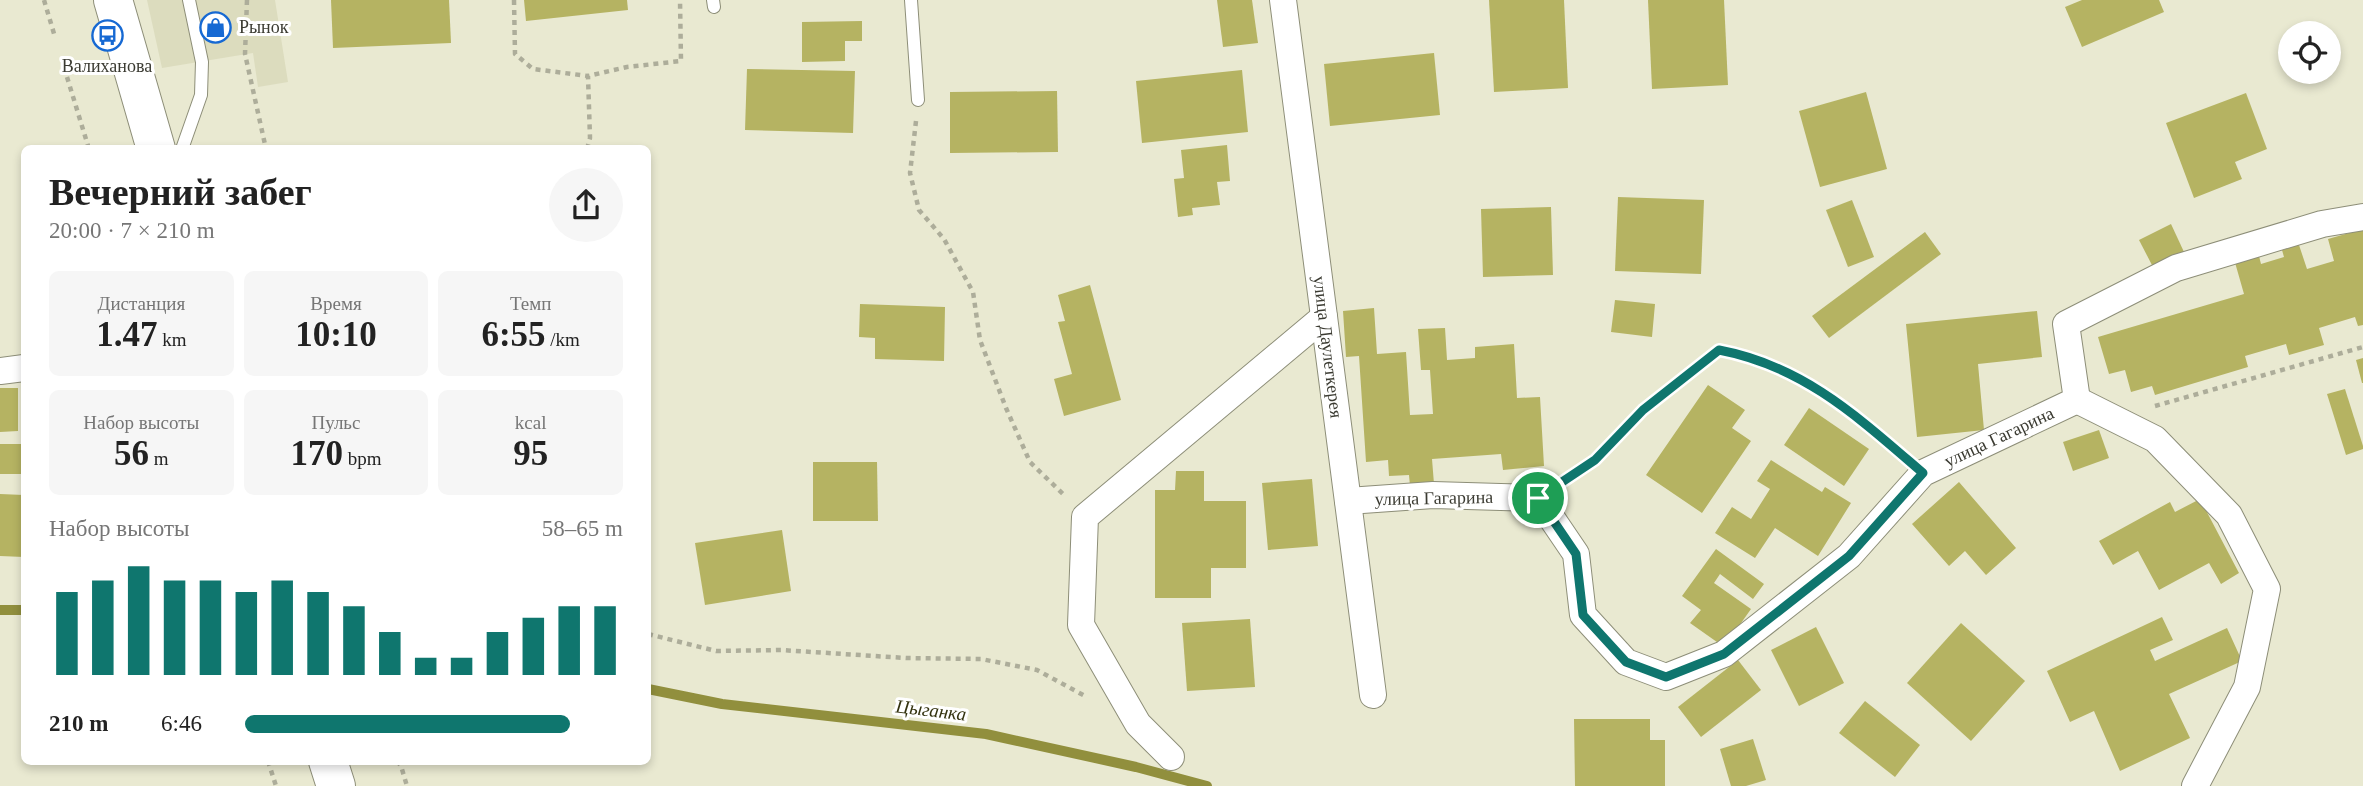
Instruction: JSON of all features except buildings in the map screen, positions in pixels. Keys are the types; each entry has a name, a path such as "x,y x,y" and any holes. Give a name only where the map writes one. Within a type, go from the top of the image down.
{"main road":[{"path":"113,0 155,145"},
{"path":"329,765 336,786"}],"street":[{"name":"улица Даулеткерея","path":"1283,0 1373,695"},
{"path":"2195,786 2247,687 2267,589 2229,515 2155,439 2077,400 2066,324 2176,268 2322,224 2363,217"},
{"path":"1171,757 1138,724 1081,625 1085,517 1324,317"},
{"path":"0,371 21,368"},
{"name":"улица Гагарина","path":"1348,501 1433,495 1538,498 1576,554 1583,615 1626,662 1666,677 1724,654 1849,556 1923,473 2077,400"}],"lane":[{"path":"183,145 201,96 202,62 189,0"},
{"path":"911,0 918,100"}],"path":[{"path":"44,0 55,37"},
{"path":"247,0 245,54 265,145"},
{"path":"514,0 515,54 533,69 588,76 627,67 681,61 680,0"},
{"path":"588,76 588,145"},
{"path":"67,77 88,145"},
{"path":"918,100 910,173 919,210 944,239 973,292 980,341 1030,462 1085,517"},
{"path":"2154,406 2363,346"},
{"path":"1538,498 1595,460 1643,410 1719,350 1750,356 1807,382 1858,417 1923,473"},
{"path":"651,635 716,651 781,650 906,658 981,659 1037,670 1138,724"},
{"path":"269,765 276,786"},
{"path":"400,765 407,786"}],"shaded area":[{"name":"Рынок","path":"147,0 275,0 288,82 258,87 253,53 162,68"}],"waterway":[{"name":"Цыганка","path":"0,610 21,610"},
{"name":"Цыганка","path":"651,690 722,704 986,734 1136,767 1207,786"}],"place":[{"name":"Рынок","path":"216,27"},
{"name":"Валиханова","path":"107,35"}],"route":[{"path":"1719,350 1750,356 1807,382 1858,417 1923,473 1849,556 1724,654 1666,677 1626,662 1583,615 1576,554 1538,498 1595,460 1643,410 1719,350"}]}
